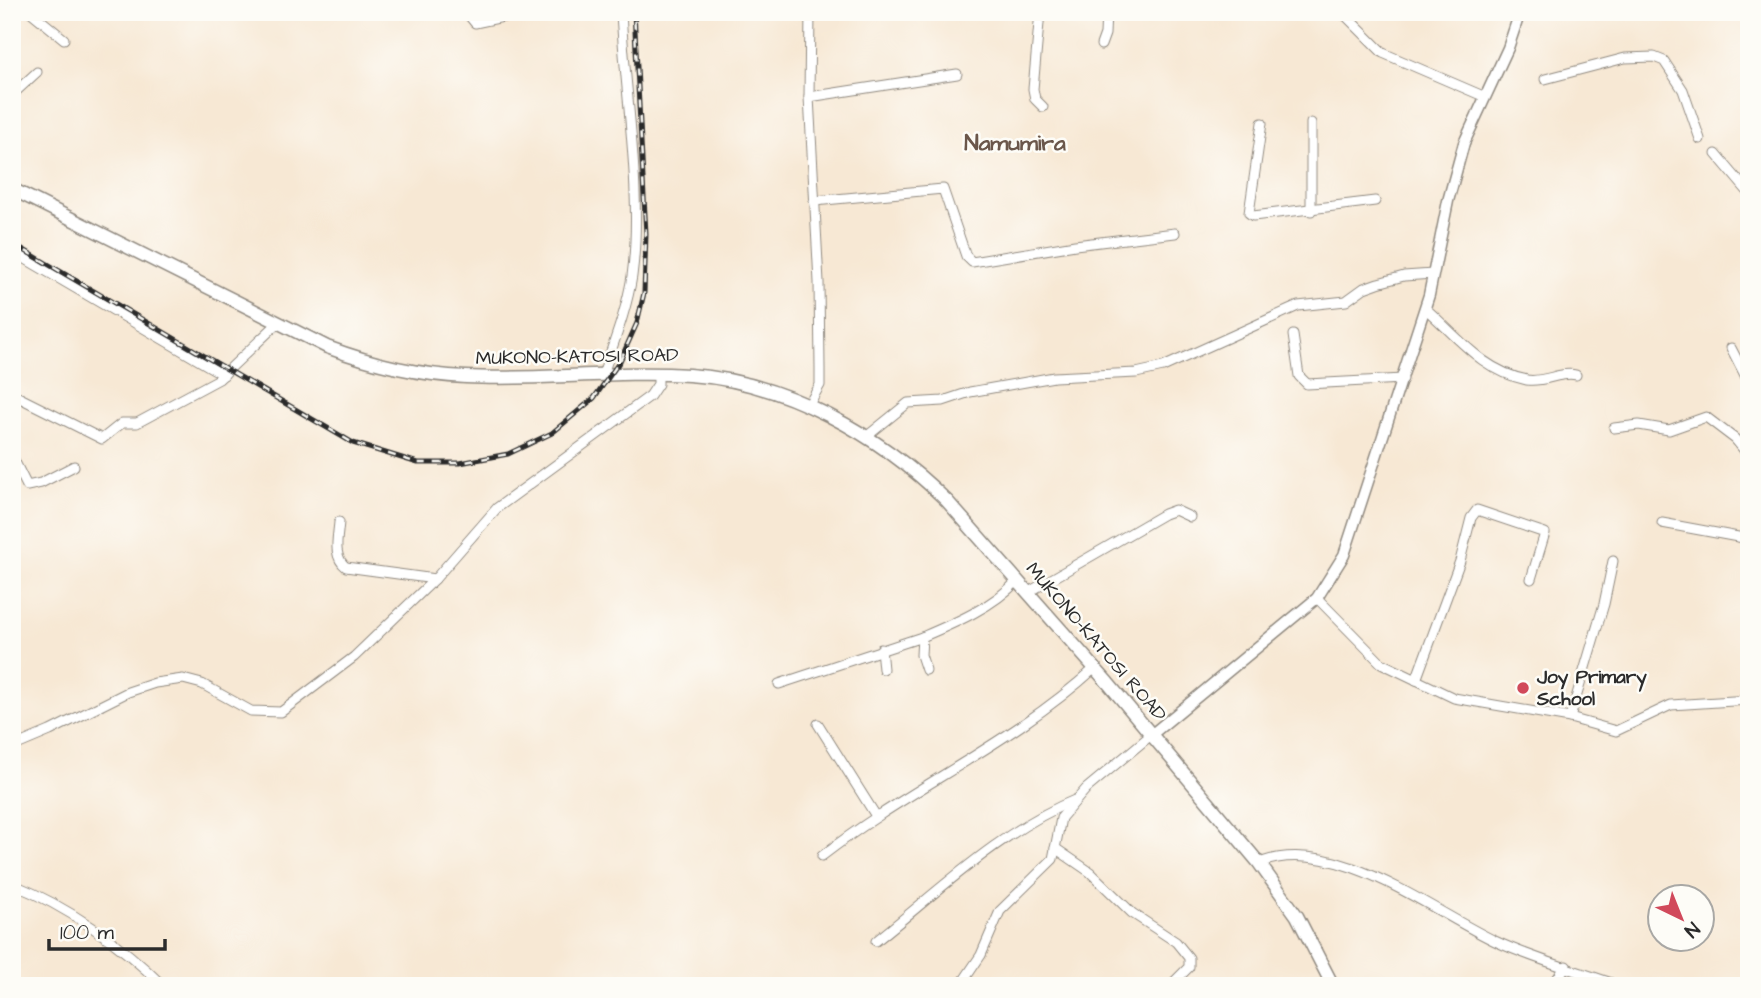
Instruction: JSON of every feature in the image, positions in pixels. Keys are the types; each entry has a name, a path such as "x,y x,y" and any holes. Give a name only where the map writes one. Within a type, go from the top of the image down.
{"main road":[{"name":"MUKONO-KATOSI ROAD","path":"12,189 327,347 372,364 404,370 488,378 603,374 691,375 748,385 808,406 866,437 924,478 1095,668 1259,863 1297,916 1333,986"}],"street":[{"path":"32,12 64,39"},
{"path":"466,12 475,23 527,12"},
{"path":"603,374 632,275 634,234 621,12"},
{"path":"808,406 820,385 808,97 810,12"},
{"path":"1040,12 1033,89 1035,99 1043,107"},
{"path":"1101,45 1105,34 1105,12"},
{"path":"1338,12 1383,53 1483,96"},
{"path":"960,986 981,955 1000,911 1053,859 1061,818 1078,799 1151,734 1317,598 1344,555 1425,308 1455,173 1483,96 1508,48 1520,12"},
{"path":"1545,79 1625,58 1654,57 1664,61 1683,90 1700,139"},
{"path":"12,95 37,72"},
{"path":"808,97 957,74"},
{"path":"1262,123 1250,213 1253,216 1311,211 1375,201"},
{"path":"1311,123 1311,211"},
{"path":"1716,154 1749,193"},
{"path":"814,201 943,189 966,257 972,262 1175,233"},
{"path":"12,251 224,375"},
{"path":"866,437 908,403 943,401 970,392 1054,377 1136,373 1163,367 1298,306 1346,301 1364,288 1378,283 1433,274"},
{"path":"1425,308 1446,323 1468,351 1502,370 1527,380 1576,375"},
{"path":"12,394 102,439 122,423 137,423 224,375 278,323"},
{"path":"1293,335 1299,376 1307,384 1403,379"},
{"path":"1731,348 1749,383"},
{"path":"12,747 128,692 155,682 183,678 202,684 251,711 281,712 354,657 435,579 497,508 650,396 658,384 658,374"},
{"path":"1614,429 1639,425 1669,430 1706,417 1735,439 1749,456"},
{"path":"12,456 27,486 41,483 74,466"},
{"path":"1029,592 1164,514 1175,510 1190,517"},
{"path":"1416,680 1460,561 1471,518 1477,510 1545,533 1531,579"},
{"path":"339,522 337,552 339,562 346,567 435,579"},
{"path":"1662,523 1749,539"},
{"path":"1570,718 1604,604 1613,561"},
{"path":"779,684 922,637 971,614 1007,592 1018,580"},
{"path":"1317,598 1373,657 1390,669 1469,702 1570,718 1616,732 1671,705 1749,700"},
{"path":"922,637 921,655 926,670"},
{"path":"881,649 883,669"},
{"path":"821,856 876,816 1045,710 1095,668"},
{"path":"818,724 876,816"},
{"path":"876,941 1019,830 1054,808 1078,799"},
{"path":"1055,848 1090,872 1132,913 1185,951 1189,967 1170,986"},
{"path":"1259,863 1287,855 1353,869 1391,885 1495,941 1620,986"},
{"path":"12,884 43,898 118,947 163,986"},
{"path":"1552,986 1566,966"},
{"path":"1741,986 1749,983"}],"railway":[{"path":"12,243 353,443 418,463 460,463 508,454 552,433 594,398 620,361 637,323 644,293 646,234 634,12"}],"place":[{"name":"Joy Primary School","path":"1523,688"}],"district":[{"name":"Namumira","path":"1015,143"}]}
